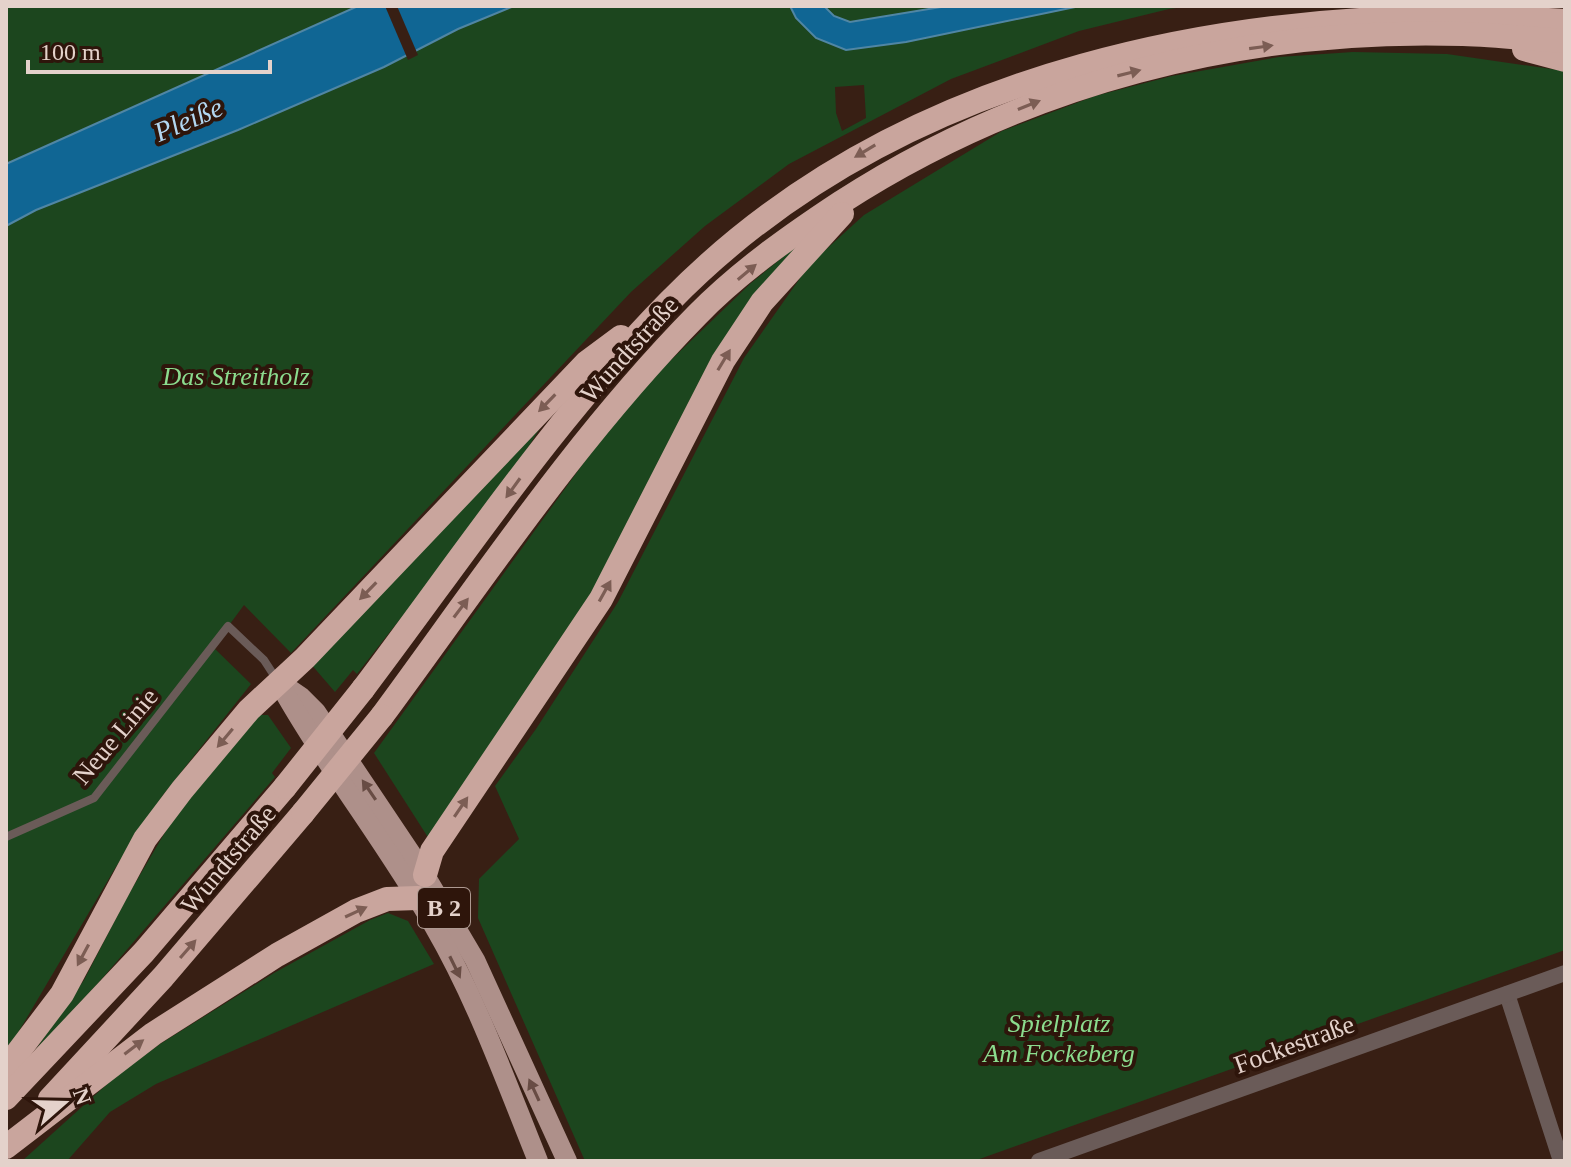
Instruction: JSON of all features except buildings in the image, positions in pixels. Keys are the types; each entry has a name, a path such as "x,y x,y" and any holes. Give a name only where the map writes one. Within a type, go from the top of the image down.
{"highway":[{"path":"1318,11 1346,6"},
{"name":"Wundtstraße","path":"6,1098 144,952 285,787 363,689 565,419 609,366 671,299 718,256 800,193 885,140 974,95 1092,52 1171,32 1318,11 1428,9 1565,21"},
{"path":"1464,34 1565,60"},
{"name":"Wundtstraße","path":"6,1146 163,977 303,813 382,716 567,464 650,364 700,312 804,227 873,182 984,124 1085,85 1184,59 1326,39 1464,34 1565,41"},
{"path":"421,887 432,851 601,599 723,361 762,302 873,182"},
{"path":"6,1068 62,994 145,839 249,710 586,363 671,299"},
{"name":"B 2","path":"6,1146 153,1034 277,955 356,911 421,887"}],"main road":[{"name":"B 2","path":"279,682 316,712 421,887 475,960 567,1161"},
{"name":"B 2","path":"421,887 538,1161"}],"street":[{"name":"Fockestraße","path":"1039,1161 1565,973"},
{"path":"1507,994 1561,1161"}],"lane":[{"name":"Neue Linie","path":"6,837 94,798 228,626 264,660 279,682"}],"green space":[{"path":"6,6 358,6 6,164"},
{"name":"Das Streitholz","path":"514,6 790,6 796,18 846,50 906,42 1080,6 1191,6 1079,31 951,79 789,164 705,226 631,292 291,653 244,605 213,647 251,684 163,795 114,870 6,1053 6,226 36,210 238,130 384,67 458,29","holes":["864,85 866,118 842,131 836,113 835,87"]},
{"path":"824,6 947,6 850,22 834,16"},
{"name":"Spielplatz Am Fockeberg","path":"1353,52 1447,54 1565,71 1565,950 974,1161 585,1161 478,918 479,879 519,839 495,786 536,729 618,602 744,358 810,264 864,215 1002,131 1095,96 1172,76 1279,57"},
{"path":"810,235 594,595 431,842 374,753 598,443 644,386 751,283"},
{"path":"553,406 509,476 460,543 357,674 353,670 335,692 310,663"},
{"path":"257,715 268,715 291,748 272,773 275,777 100,981 34,1052 84,980 127,897 177,812"},
{"path":"388,913 408,921 434,964 156,1084 110,1112 67,1161 22,1161 115,1077 160,1044 274,973"}],"water":[{"name":"Pleiße","path":"358,6 514,6 458,29 384,67 238,130 36,210 6,226 6,164"},
{"path":"790,6 824,6 834,16 850,22 947,6 1080,6 906,42 846,50 816,38 796,18"}],"pier":[{"path":"385,6 397,6 418,55 408,60"}]}
